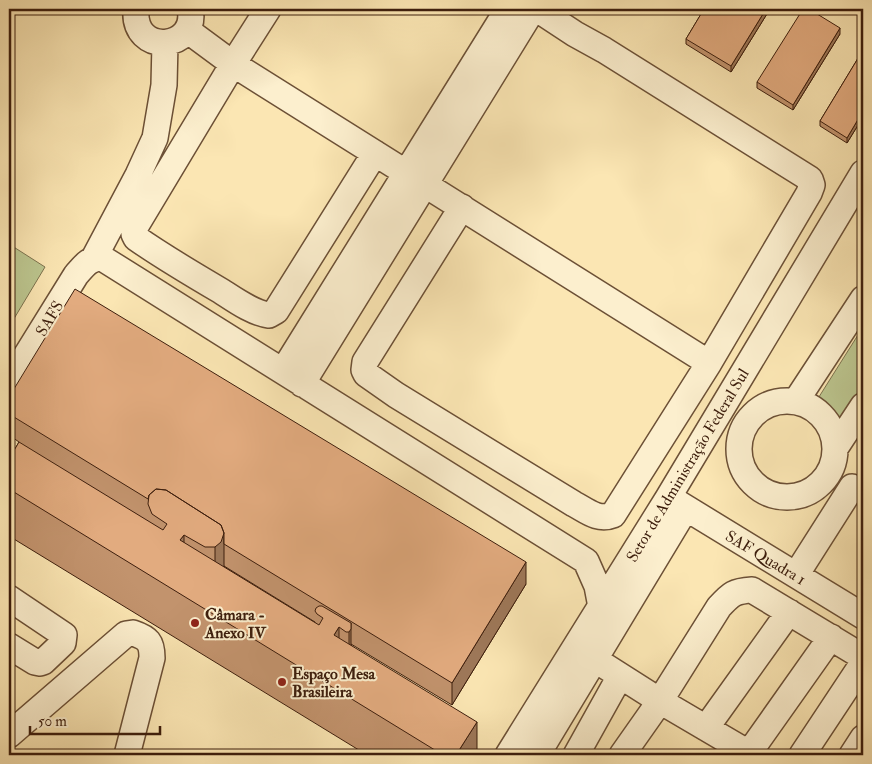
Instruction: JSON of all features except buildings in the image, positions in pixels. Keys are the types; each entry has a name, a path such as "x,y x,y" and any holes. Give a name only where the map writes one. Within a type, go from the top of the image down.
{"street":[{"path":"120,9 137,17 142,33 157,42 165,43 174,41 181,36 193,17 233,64 709,363"},
{"path":"268,9 134,229 136,238 246,306 262,314 269,315 276,311 375,153"},
{"path":"292,377 415,178 508,9"},
{"path":"415,178 533,9"},
{"path":"462,207 365,362 364,370 366,374 396,395 574,504 600,518 607,518 613,515 709,363 812,185 810,179 537,9"},
{"name":"SAFS","path":"9,383 76,274 94,258 138,175 155,138 164,86 165,43"},
{"name":"Setor de Administração Federal Sul","path":"537,755 594,659 677,503 863,173"},
{"path":"94,258 102,258 586,561 597,586 601,607"},
{"path":"796,401 863,299"},
{"path":"796,575 858,492 835,454 832,431 824,417 811,406 796,401 781,400 766,404 754,413 744,425 739,438 738,453 742,468 750,481 762,490 776,496 790,497 805,494 818,486 828,475 835,454 863,406"},
{"name":"Setor de Administração Federal Sul","path":"508,755 631,558 677,503"},
{"name":"SAF Quadra 1","path":"677,503 863,616"},
{"path":"586,561 631,558"},
{"path":"622,755 660,701 719,607 731,594 752,590 863,657"},
{"path":"9,598 64,635 65,639 64,643 40,663 35,662 9,646"},
{"path":"706,728 789,612"},
{"path":"9,735 126,634 133,633 147,640 152,647 152,658 127,755"},
{"path":"594,659 706,728 742,753 831,637"},
{"path":"802,755 863,663"},
{"path":"576,755 620,676"},
{"path":"852,755 863,738"}],"green space":[{"path":"9,244 45,267 9,327"},
{"path":"863,327 863,400 844,430 817,400"}],"place":[{"name":"Câmara - Anexo IV","path":"195,623"},
{"name":"Espaço Mesa Brasileira","path":"282,682"}]}
